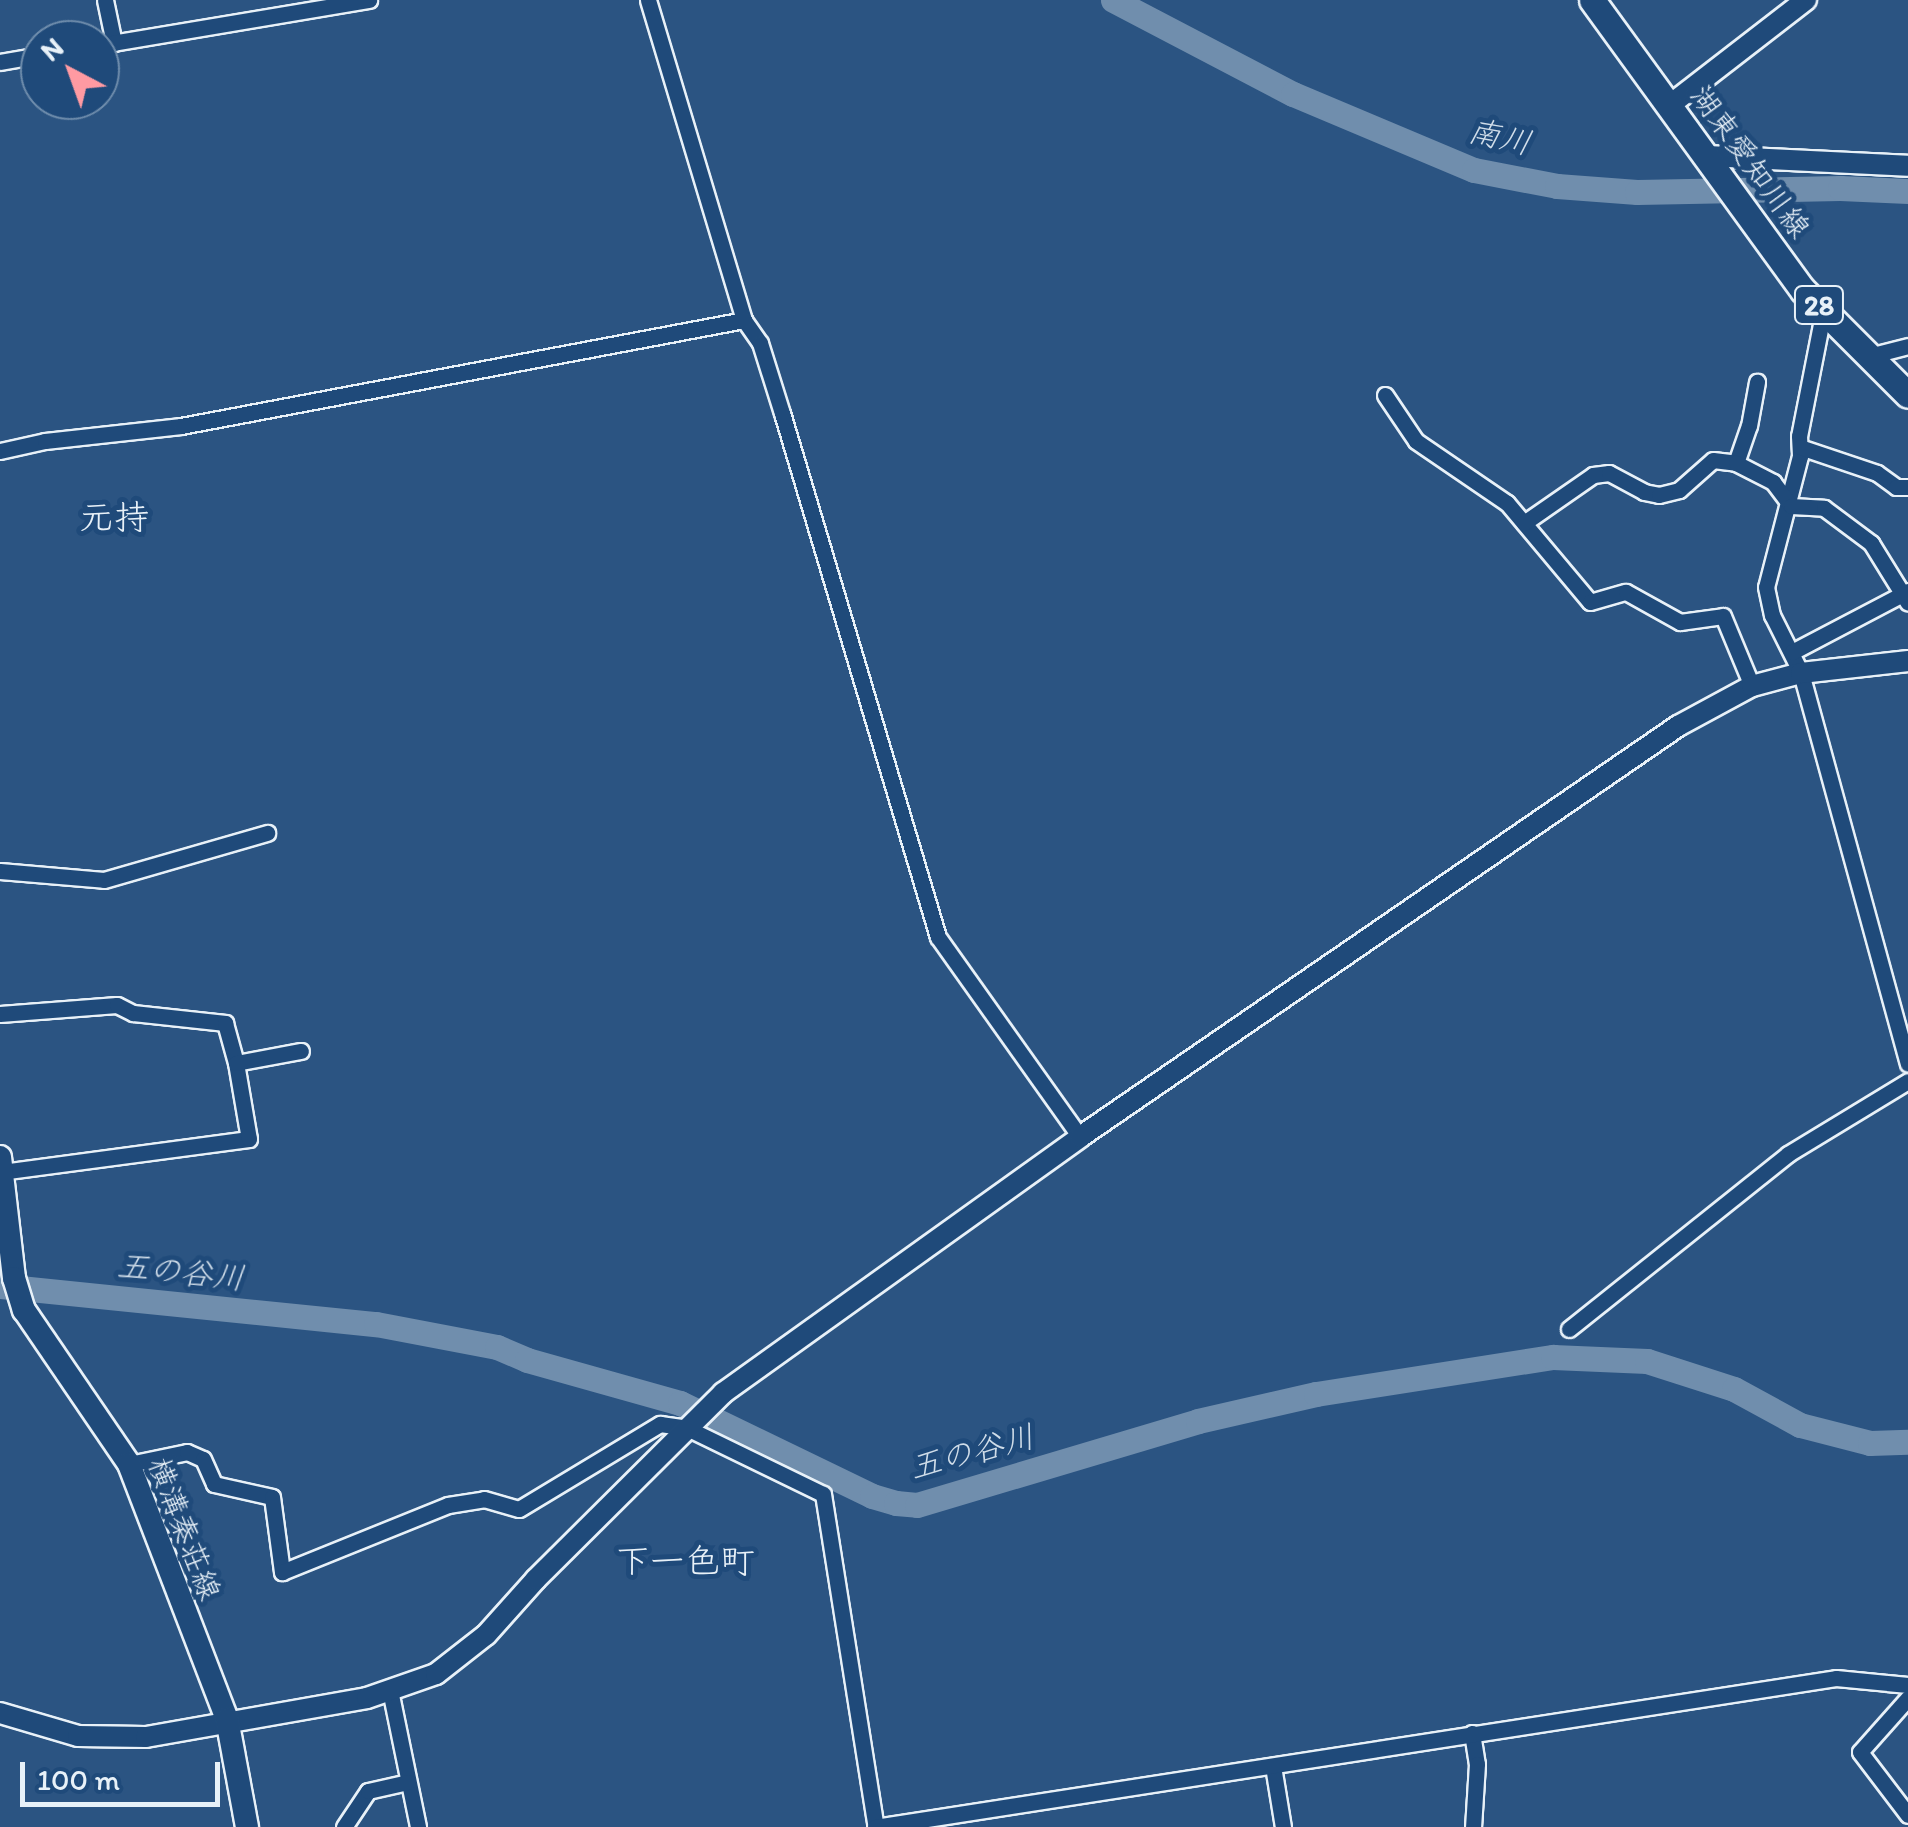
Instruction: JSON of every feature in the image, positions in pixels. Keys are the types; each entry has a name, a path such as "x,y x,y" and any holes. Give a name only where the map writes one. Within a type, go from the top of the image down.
{"main road":[{"name":"湖東愛知川線","path":"1592,0 1803,290 1908,394"},
{"name":"横溝秦荘線","path":"0,1157 14,1278 24,1310 129,1464 227,1719 247,1827"}],"street":[{"path":"120,42 370,0"},
{"path":"648,0 744,320 760,343 777,395 938,937 1080,1138"},
{"path":"1670,106 1806,1"},
{"path":"1712,164 1908,166"},
{"path":"1824,309 1799,436 1800,448 1766,587 1772,615 1801,673 1908,1064"},
{"path":"0,452 44,441 181,426 744,320"},
{"path":"1869,356 1908,346"},
{"path":"1736,463 1749,426 1757,382"},
{"path":"1385,395 1416,442 1485,485 1524,523 1590,602 1626,592 1680,622 1723,616 1752,686"},
{"path":"1800,448 1877,474 1896,486 1908,487"},
{"path":"1524,523 1593,476 1610,473 1659,494 1679,490 1713,460 1736,463 1773,482 1790,506 1824,508 1870,543 1907,596 1792,652"},
{"path":"0,1712 78,1736 146,1738 227,1719 390,1690 436,1674 486,1635 536,1578 723,1393 1080,1138 1678,726 1752,686 1801,673 1908,661"},
{"path":"0,871 104,880 266,833"},
{"path":"0,1014 117,1005 132,1013 225,1023 249,1138 0,1172"},
{"path":"236,1063 300,1052"},
{"path":"1569,1329 1788,1154 1908,1081"},
{"path":"129,1464 187,1452 203,1459 214,1484 272,1497 282,1572 448,1505 484,1499 519,1509 660,1424 687,1428 823,1494 876,1827 1836,1678 1908,1686"},
{"path":"390,1690 418,1827"},
{"path":"1908,1698 1860,1752 1908,1815"},
{"path":"1472,1734 1477,1764 1473,1827"},
{"path":"1273,1766 1283,1827"},
{"path":"344,1827 368,1792 408,1782"}],"waterway":[{"name":"南川","path":"1113,0 1293,94 1474,170 1557,186 1637,192 1840,188 1908,191"},
{"name":"五の谷川","path":"0,1286 376,1324 497,1347 527,1360 680,1403 872,1496 917,1505 1198,1421 1316,1394 1553,1357 1647,1361 1734,1389 1800,1425 1870,1443 1908,1442"}],"district":[{"name":"元持","path":"114,517"},
{"name":"下一色町","path":"685,1561"}]}
